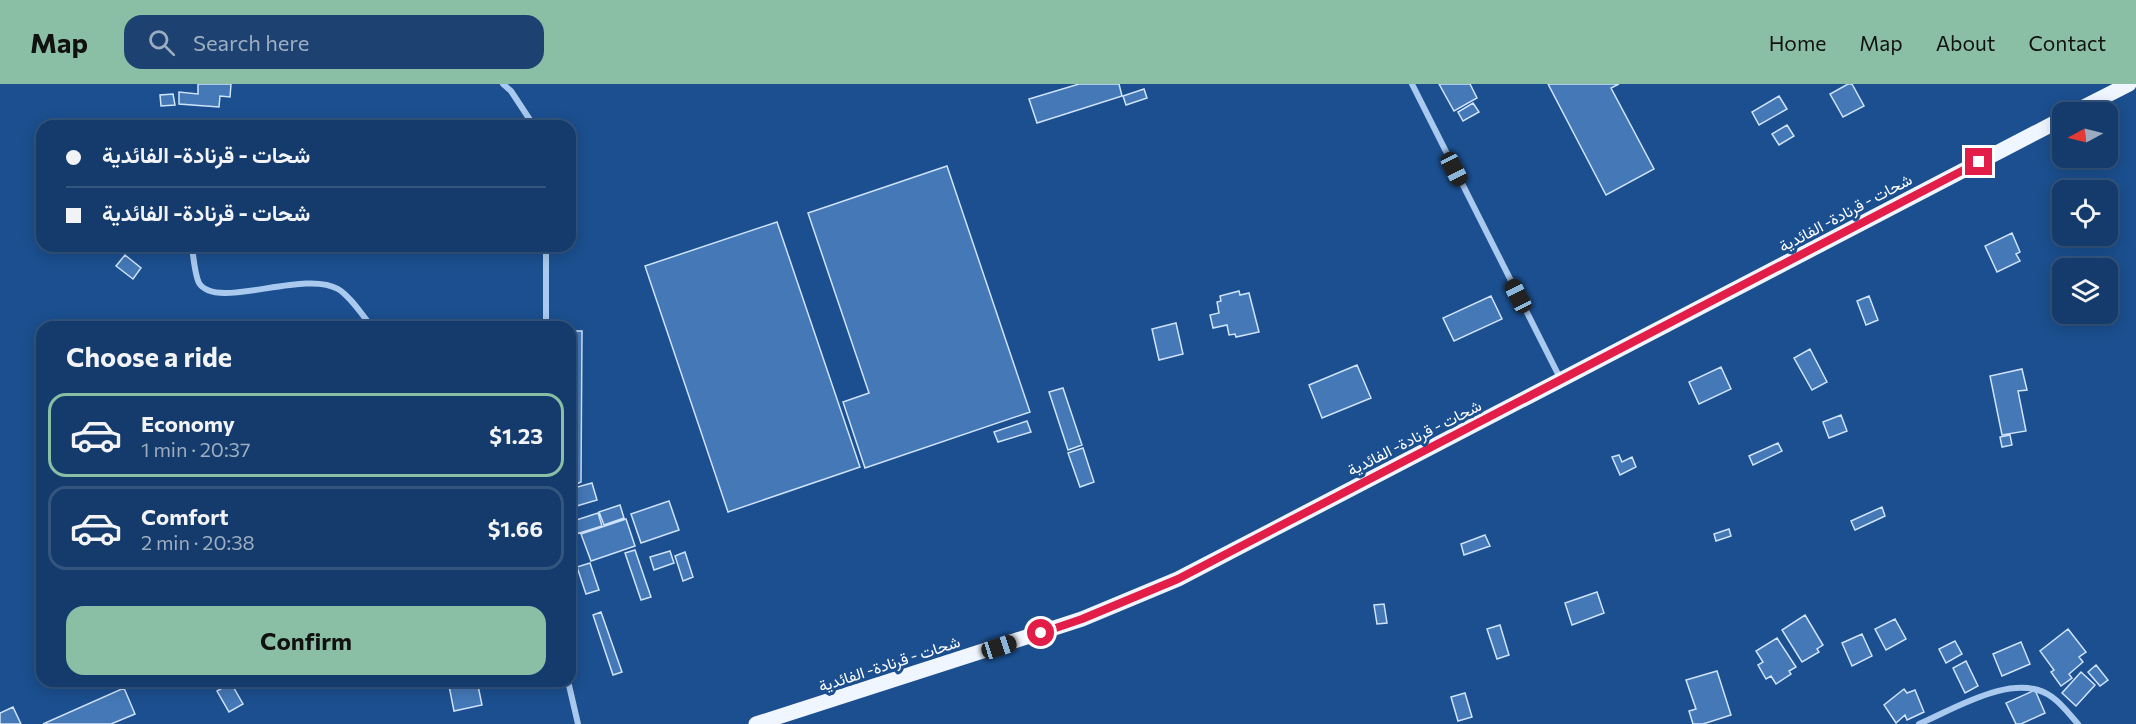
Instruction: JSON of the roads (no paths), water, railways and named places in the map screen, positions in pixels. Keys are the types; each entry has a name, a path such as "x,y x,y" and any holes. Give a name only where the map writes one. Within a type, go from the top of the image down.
{"main road":[{"path":"2094,102 2129,84"},
{"name":"شحات - قرنادة- الفائدية","path":"756,724 1062,626 1178,579 2052,124"}],"street":[{"path":"503,84 511,91 530,120"},
{"path":"1412,84 1561,381"},
{"path":"193,252 199,283 209,292 223,294 302,283 323,283 339,290 367,321"},
{"path":"546,252 546,321"},
{"path":"569,687 578,724"},
{"path":"1919,724 1991,692 2013,688 2031,688 2051,696 2078,724"}]}
